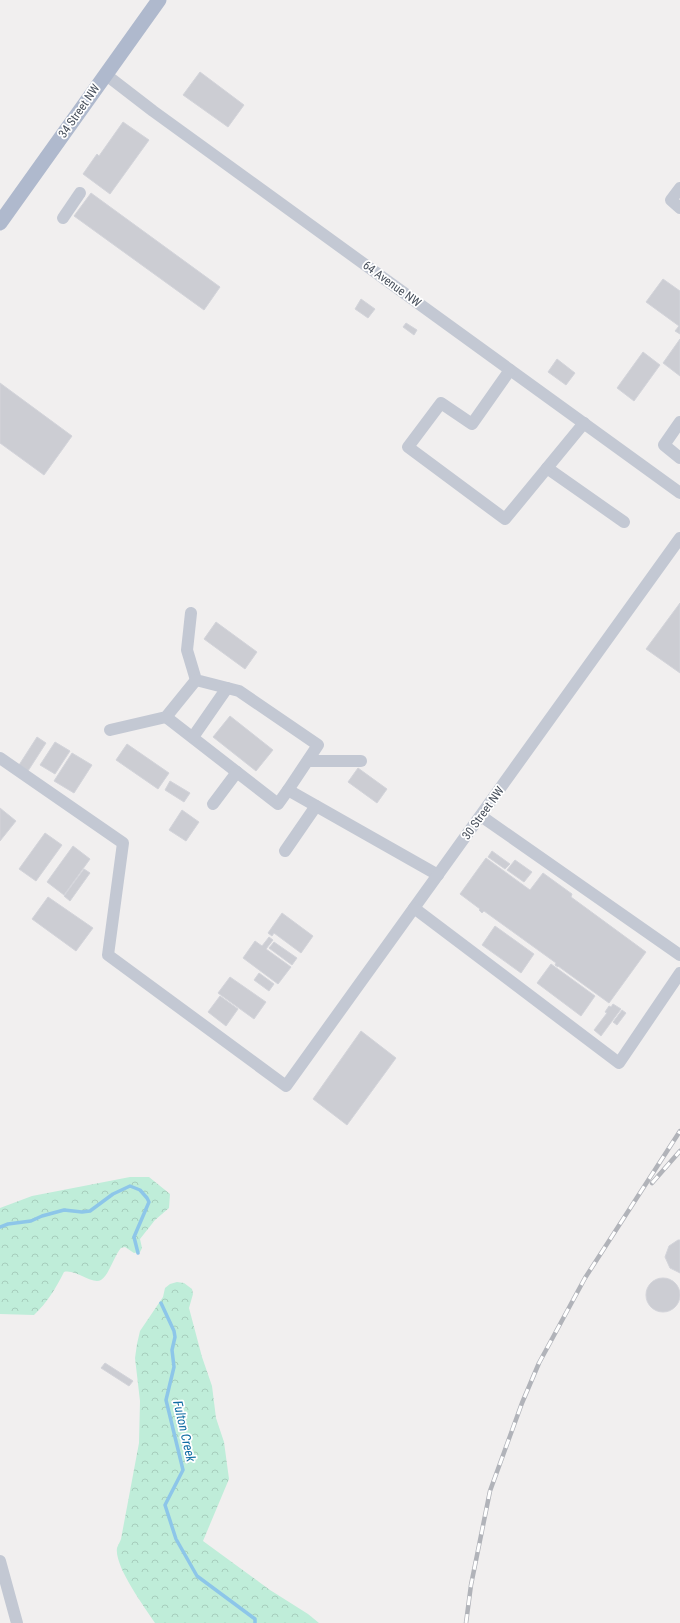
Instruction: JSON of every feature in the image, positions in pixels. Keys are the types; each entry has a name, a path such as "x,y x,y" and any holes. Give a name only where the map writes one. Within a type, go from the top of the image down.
{"main road":[{"name":"34 Street NW","path":"0,223 159,0"}],"street":[{"name":"64 Avenue NW","path":"105,74 159,116 680,493"},
{"path":"680,188 671,200 680,208"},
{"path":"63,218 80,194"},
{"path":"510,370 472,424 441,403 408,447 505,519 584,424"},
{"path":"680,422 664,445 680,458"},
{"path":"547,468 624,522"},
{"name":"30 Street NW","path":"0,758 123,843 108,955 286,1086 680,538"},
{"path":"192,613 187,650 196,680"},
{"path":"166,717 278,804 318,745 239,691 196,680"},
{"path":"110,730 166,717 196,680"},
{"path":"193,738 227,688"},
{"path":"308,761 361,761"},
{"path":"213,804 237,772"},
{"path":"288,790 438,875"},
{"path":"286,851 316,806"},
{"path":"481,816 680,955"},
{"path":"414,908 619,1063 680,973"},
{"path":"0,1561 17,1623"}],"green space":[{"path":"130,1177 149,1177 170,1194 169,1208 155,1220 140,1239 142,1248 140,1252 134,1253 125,1247 121,1248 107,1274 101,1280 97,1281 74,1273 64,1272 51,1295 34,1315 0,1314 0,1208 32,1196"},
{"path":"177,1282 184,1283 192,1289 193,1294 189,1308 202,1357 212,1386 216,1418 224,1442 229,1479 203,1541 270,1590 308,1614 319,1623 155,1623 131,1587 120,1565 117,1556 117,1548 121,1539 139,1443 140,1401 135,1358 137,1344 140,1331 163,1297 165,1288 170,1284"}],"building":[{"path":"200,72 244,105 228,127 183,95"},
{"path":"123,122 149,140 110,194 83,174 97,154 99,156"},
{"path":"91,193 220,287 204,310 74,216"},
{"path":"663,279 680,291 680,334 675,331 679,326 646,302"},
{"path":"361,299 375,309 368,318 355,309"},
{"path":"406,323 417,330 414,335 403,327"},
{"path":"680,339 680,376 663,363"},
{"path":"643,352 660,365 634,401 617,388"},
{"path":"557,359 575,373 566,385 548,372"},
{"path":"0,383 72,436 44,475 0,443"},
{"path":"680,603 680,673 646,649"},
{"path":"216,622 257,652 245,669 204,639"},
{"path":"230,716 273,750 256,771 213,737"},
{"path":"37,737 46,743 28,771 19,765"},
{"path":"55,742 70,751 55,774 40,765"},
{"path":"127,744 169,773 158,789 116,760"},
{"path":"72,753 92,765 74,793 54,781"},
{"path":"358,768 387,789 377,803 348,782"},
{"path":"170,781 190,793 184,802 165,790"},
{"path":"0,808 16,821 0,841"},
{"path":"182,810 199,822 186,841 169,830"},
{"path":"45,833 62,845 36,881 19,869"},
{"path":"73,846 90,859 64,895 47,882"},
{"path":"492,851 510,864 505,869 488,857"},
{"path":"486,858 530,890 543,873 572,894 571,897 646,952 609,1003 555,965 556,963 484,911 482,913 479,910 480,909 460,894"},
{"path":"515,860 532,872 524,882 507,870"},
{"path":"84,869 90,873 70,901 64,896"},
{"path":"48,897 93,928 76,951 32,919"},
{"path":"282,913 313,936 301,953 274,933 272,936 268,933"},
{"path":"495,926 534,954 521,973 482,945"},
{"path":"269,937 273,940 266,949 291,967 278,984 243,958 255,941 262,946"},
{"path":"274,942 297,958 292,965 269,948"},
{"path":"551,964 595,996 581,1016 537,983"},
{"path":"259,973 274,984 269,991 254,980"},
{"path":"230,977 266,1002 254,1019 218,993"},
{"path":"220,996 238,1009 226,1026 208,1012"},
{"path":"613,1004 621,1009 601,1036 594,1030 607,1013 605,1012 609,1006 611,1007"},
{"path":"622,1010 626,1013 617,1025 613,1022"},
{"path":"361,1031 396,1058 347,1125 313,1099"},
{"path":"680,1240 680,1273 670,1268 665,1257 669,1246"},
{"path":"663,1278 675,1283 680,1295 675,1307 663,1312 651,1307 646,1295 651,1283"},
{"path":"105,1363 133,1381 129,1386 101,1368"}],"waterway":[{"name":"Fulton Creek","path":"0,1227 8,1224 31,1221 42,1216 64,1210 82,1212 90,1211 113,1194 130,1186 140,1190 149,1202 134,1237 138,1253"},
{"name":"Fulton Creek","path":"161,1303 174,1331 175,1337 172,1350 174,1367 166,1400 183,1470 165,1505 176,1539 197,1576 255,1619 255,1623"}],"railway":[{"path":"466,1623 471,1585 490,1491 522,1403 539,1363 585,1278 680,1131"},
{"path":"652,1183 680,1151"}]}
